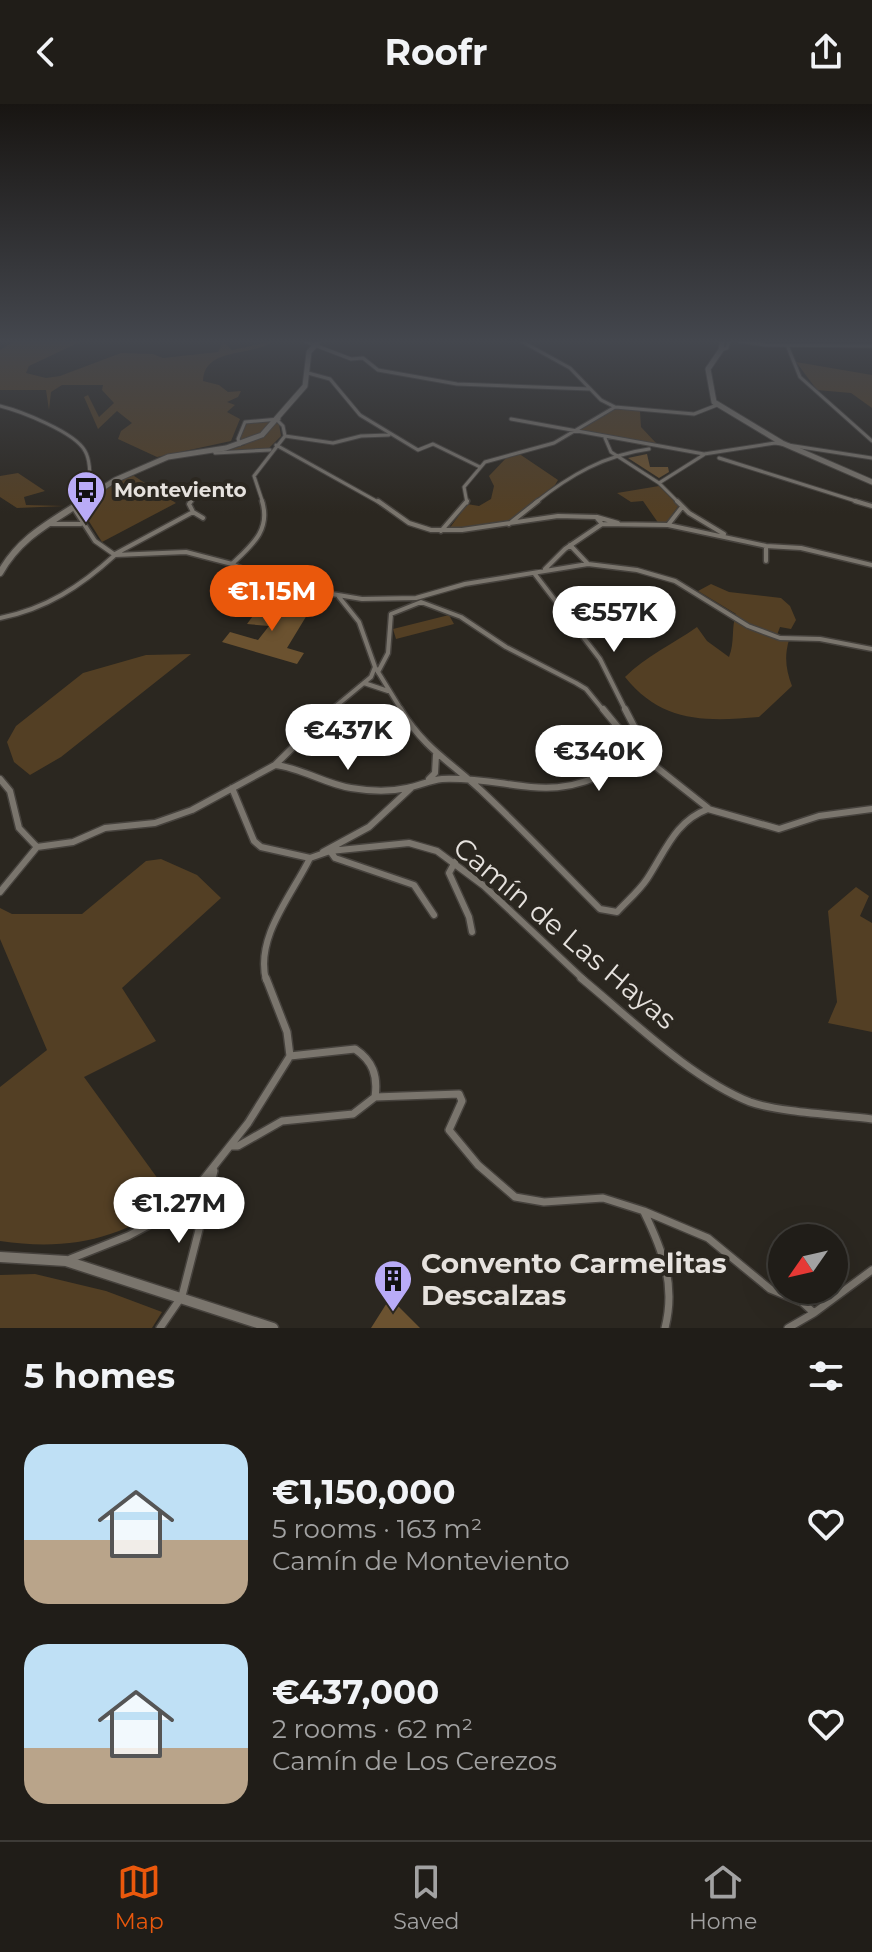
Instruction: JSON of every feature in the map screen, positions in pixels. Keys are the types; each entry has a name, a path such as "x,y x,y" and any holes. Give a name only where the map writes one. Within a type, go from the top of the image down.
{"street":[{"path":"0,573 12,551 115,480 168,457 240,444 262,435 295,398"},
{"path":"346,398 360,415 418,450 433,444 480,467"},
{"path":"599,398 615,407 694,414 717,405"},
{"path":"713,398 717,405 782,443 872,482"},
{"path":"824,398 872,441"},
{"path":"0,406 39,421 79,444 84,450 90,496"},
{"path":"440,531 467,503 464,487 480,467 495,458 554,443 615,407"},
{"path":"511,419 635,444 719,456 782,443 872,458"},
{"path":"278,420 285,436"},
{"path":"240,444 238,439 245,422 278,420"},
{"path":"285,436 333,443 361,436 389,435"},
{"path":"232,564 258,539 267,516 254,476 271,450 285,436"},
{"path":"605,438 608,448 617,456 659,483 682,507 728,537"},
{"path":"635,444 640,450"},
{"path":"276,445 365,491 404,522 440,531 537,519 596,517 631,525"},
{"path":"508,525 565,479 617,456 660,448"},
{"path":"214,450 215,453 284,451"},
{"path":"659,483 707,454"},
{"path":"719,456 734,465 872,506"},
{"path":"197,494 189,504 193,512 203,518"},
{"path":"73,507 81,524 105,551 114,555 186,552 232,564 278,585 338,597 416,598 465,584 588,564 650,572 675,581 748,626 780,638 820,639 872,649"},
{"path":"668,525 682,507"},
{"path":"0,618 57,601 93,576 114,555 193,512"},
{"path":"596,517 602,524"},
{"path":"47,524 81,524"},
{"path":"545,570 570,545 602,524 668,525 766,546 801,548 872,565"},
{"path":"570,545 588,564"},
{"path":"766,546 766,561"},
{"path":"534,573 600,659 652,762"},
{"path":"338,597 359,622 376,670 415,733 436,755 471,781 591,902 608,912 617,912 646,881 684,822 708,809"},
{"path":"0,892 37,847 73,842 105,828 155,823 181,815 275,765 371,677 388,653 391,614 421,602 461,617 506,647 586,689 641,755 708,809 779,829 819,816 872,809"},
{"path":"363,683 383,679"},
{"path":"363,683 391,692"},
{"path":"434,915 414,885 335,858 326,852 328,847 369,827 412,787 429,780 471,781 552,791 606,775 616,767 601,735 617,726"},
{"path":"429,780 435,773 436,755"},
{"path":"275,765 298,769 324,782 350,788 412,787"},
{"path":"0,779 10,791 19,828 37,847"},
{"path":"66,1261 142,1230 162,1217 214,1170 290,1056 291,1038 263,967 264,953 266,940 310,858 261,847 254,841 232,788"},
{"name":"Camín de Las Hayas","path":"310,858 326,852 409,843 437,851 484,886 576,974 674,1054 723,1089 753,1103 872,1119"},
{"path":"455,862 449,873 469,917 472,932"},
{"path":"231,1146 238,1146 278,1122 289,1119 338,1120 357,1113 375,1097 377,1076 371,1063 355,1049 290,1056"},
{"path":"375,1097 399,1099 449,1091 459,1094 462,1101 449,1130 478,1165 515,1197 544,1202 603,1198 644,1211 708,1238 770,1289 802,1302 814,1313"},
{"path":"160,1328 182,1296 214,1170"},
{"path":"644,1211 665,1255 670,1274 671,1300 665,1328"},
{"path":"0,1257 66,1261 182,1296 273,1328"},
{"path":"788,1328 814,1313 872,1270"}],"shaded area":[{"path":"84,398 90,398 99,417 114,403 109,398 236,398 227,402 235,405 227,412 240,419 231,441 157,457 118,439 121,431 132,423 117,411 98,429"},
{"path":"858,398 872,398 872,408"},
{"path":"615,407 640,411 641,427 656,443 651,447 571,431"},
{"path":"274,420 279,424 281,436 267,450 229,450 245,445 240,438 247,423"},
{"path":"518,453 558,480 555,485 505,524 449,529 467,504 479,506 491,499 494,486 489,476 508,456"},
{"path":"18,473 45,491 24,497 26,505 64,506 17,508 0,497 0,476"},
{"path":"131,474 176,503 102,542 85,515 89,499"},
{"path":"659,486 679,505 666,523 659,524 643,501 631,502 617,493"},
{"path":"711,584 729,592 781,598 790,606 796,620 791,629 780,627 777,635 789,640 786,663 792,686 759,717 720,719 685,716 653,703 625,677 651,656 697,627 707,641 729,657 736,614 698,591"},
{"path":"449,615 454,624 396,639 393,629"},
{"path":"191,654 61,757 30,775 14,762 7,742 16,726 83,673 146,655"},
{"path":"161,859 197,875 221,898 122,988 156,1041 84,1077 174,1201 133,1225 91,1239 48,1244 0,1241 0,1087 47,1050 0,939 0,908 12,914 82,914 146,861"},
{"path":"856,887 869,896 860,916 872,923 872,1032 828,1023 837,1002 828,911"},
{"path":"35,1274 106,1291 162,1312 152,1328 0,1328 0,1275"}],"building":[{"path":"647,454 650,467 668,467 669,472 659,478 628,458"},
{"path":"264,601 307,615 287,648 304,653 297,664 222,642 230,632 258,640 269,626 247,624"},
{"name":"Convento Carmelitas Descalzas","path":"390,1298 420,1328 371,1328"}],"place":[{"name":"Monteviento","path":"86,524"},
{"name":"Convento Carmelitas Descalzas","path":"393,1313"}]}
